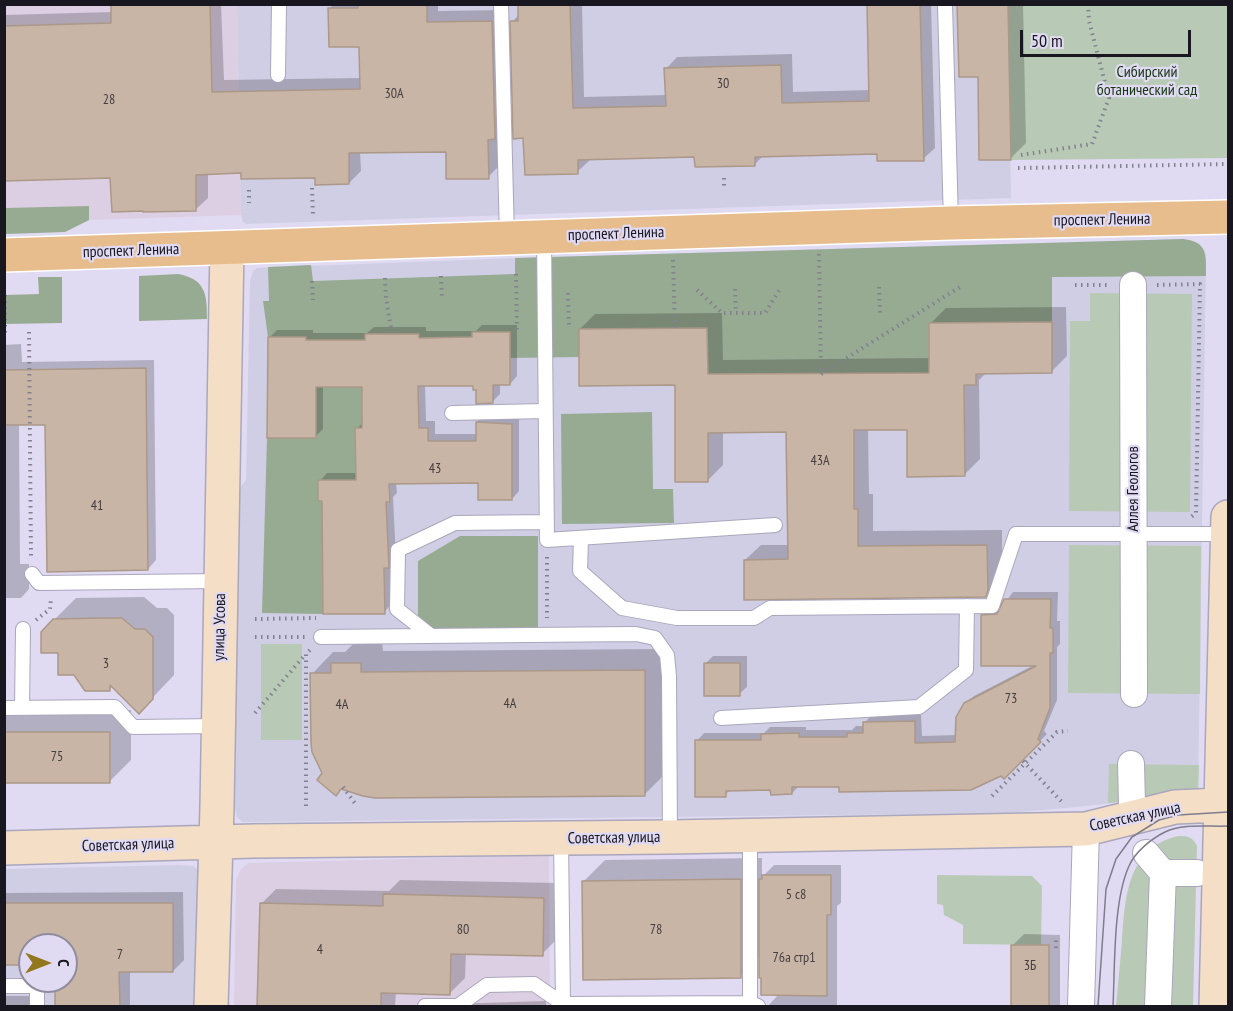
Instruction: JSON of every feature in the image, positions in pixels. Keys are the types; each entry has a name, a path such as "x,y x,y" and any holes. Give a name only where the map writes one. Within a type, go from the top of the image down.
{"main road":[{"name":"проспект Ленина","path":"4,255 951,223 1228,217"},
{"name":"улица Усова","path":"211,1006 226,248"},
{"path":"1216,1006 1224,840 1221,805 1228,517"},
{"name":"Советская улица","path":"4,849 215,842 1086,829 1175,807 1221,805"}],"street":[{"name":"Аллея Геологов","path":"1133,285 1134,694"},
{"path":"1131,764 1132,804"},
{"path":"1082,1006 1086,829"},
{"path":"1146,853 1163,873 1158,1006"},
{"path":"1163,873 1197,873"}],"lane":[{"path":"278,75 279,4"},
{"path":"501,4 507,238"},
{"path":"945,4 951,223"},
{"path":"544,237 547,540 682,529 775,525"},
{"path":"452,412 545,411"},
{"path":"429,635 397,609 398,550 455,523 547,522"},
{"path":"581,539 580,571 622,608 677,618 754,618 770,608 992,606 1016,534 1228,534"},
{"path":"32,574 39,583 220,581"},
{"path":"721,718 919,707 966,670 967,606"},
{"path":"22,708 23,629"},
{"path":"321,637 624,634 655,638 667,655 669,676 670,837"},
{"path":"4,708 115,706 133,727 218,726"},
{"path":"426,1006 458,1005 486,985 534,984 563,1004 752,1005 750,835"},
{"path":"561,838 563,1004"},
{"path":"4,986 37,986 37,1006"}],"path":[{"path":"1021,155 1092,144 1109,98 1089,21 1088,4"},
{"path":"1018,168 1228,164"},
{"path":"724,178 724,189"},
{"path":"312,189 313,215"},
{"path":"249,190 249,203"},
{"path":"516,274 517,331"},
{"path":"441,276 442,297"},
{"path":"385,278 392,334"},
{"path":"312,281 313,300"},
{"path":"1190,518 1196,513 1200,284"},
{"path":"820,288 821,374 960,286"},
{"path":"879,287 880,314"},
{"path":"698,290 722,313 765,313 780,289"},
{"path":"735,290 736,313"},
{"path":"674,291 675,328"},
{"path":"568,293 569,329"},
{"path":"5,295 5,333"},
{"path":"29,332 32,574"},
{"path":"547,540 547,602"},
{"path":"23,629 50,609 52,583"},
{"path":"255,637 321,637"},
{"path":"255,713 321,637"},
{"path":"306,654 306,806"},
{"path":"992,796 1057,732 1068,731"},
{"path":"1024,762 1057,796"},
{"path":"343,787 357,806"},
{"path":"1056,939 1056,948"}],"shaded area":[{"path":"4,5 237,5 241,215 89,220 65,232 5,234"},
{"path":"237,5 1008,5 1011,198 246,224 241,215"},
{"path":"1183,239 1199,243 1205,251 1206,258 1198,794 1006,813 254,822 242,822 237,817 235,807 238,490 246,480 250,281 253,271 257,268 515,258"},
{"path":"549,855 550,1006 234,1006 236,880 241,869 248,863"},
{"path":"179,865 193,866 199,871 196,1006 5,1006 4,869"}],"green space":[{"name":"Сибирский ботанический сад","path":"1008,5 1228,5 1228,158 1011,160"},
{"path":"89,206 89,220 65,232 5,234 5,208"},
{"path":"1183,239 1201,246 1205,256 1206,276 1052,277 1052,322 929,373 708,374 707,328 579,329 579,357 510,358 510,332 473,332 472,337 419,338 418,334 365,334 365,340 306,340 306,337 268,337 263,301 269,301 268,267 311,265 313,281 515,274 515,258"},
{"path":"178,274 194,280 203,289 207,319 139,321 139,276"},
{"path":"38,277 62,277 62,323 5,324 5,295 39,294"},
{"path":"1090,293 1192,294 1190,512 1069,511 1070,321 1090,321"},
{"path":"306,387 362,387 362,428 355,428 358,480 318,480 322,501 323,614 262,613 267,438 316,438"},
{"path":"652,412 653,489 673,489 674,523 562,524 561,414"},
{"path":"460,536 538,536 538,628 432,628 418,617 418,561"},
{"path":"1069,545 1201,546 1200,694 1068,693"},
{"path":"261,644 302,644 302,740 261,740"},
{"path":"1109,764 1199,765 1198,794 1108,803"},
{"path":"1178,836 1190,838 1197,846 1193,1006 1116,1006 1125,908 1132,877 1148,851 1161,842"},
{"path":"937,875 1032,876 1042,886 1041,945 963,944 963,925 944,915 943,905 937,904"}],"building":[{"path":"111,4 210,4 212,92 360,89 359,47 329,47 328,8 358,8 358,4 427,4 427,22 492,21 495,139 488,140 489,179 446,179 446,152 349,153 349,184 315,185 315,178 241,179 241,173 196,175 196,211 143,212 112,212 110,178 4,181 4,26 111,23"},
{"path":"518,4 570,4 573,108 666,106 664,68 781,65 782,103 869,101 867,4 920,4 924,161 877,161 877,154 755,157 755,166 695,167 694,157 578,160 578,174 525,175 523,138 513,139 510,21 518,21"},
{"path":"957,4 1008,4 1011,160 979,160 978,77 959,77"},
{"path":"1052,322 1052,373 976,374 976,385 964,385 965,476 907,477 907,430 854,430 854,509 858,509 858,546 987,545 988,590 986,597 744,600 744,560 788,559 786,432 708,433 708,482 675,482 675,385 579,386 579,329 707,328 708,374 929,373 929,323"},
{"path":"472,332 510,332 510,385 493,385 493,403 476,404 476,390 473,390 473,386 418,386 419,428 428,428 428,441 476,441 476,422 512,424 512,500 478,500 478,483 389,484 390,502 386,502 389,568 384,568 385,614 323,614 322,501 318,501 318,480 356,480 355,428 362,428 362,387 316,387 316,438 267,438 268,337 306,337 306,340 365,340 365,334 419,334 419,338 472,337"},
{"path":"146,368 148,570 47,572 45,425 4,425 4,370"},
{"path":"1004,599 1051,599 1050,628 1053,628 1053,653 1050,653 1050,708 1038,739 1041,742 1004,779 1001,776 971,790 839,792 839,787 792,787 792,794 771,795 770,790 726,791 726,797 695,797 695,740 761,740 761,734 799,733 799,737 847,737 847,733 863,733 863,722 915,721 915,743 955,742 956,717 964,703 1036,666 981,666 981,615 997,614"},
{"path":"122,618 135,629 145,629 153,637 153,699 139,714 110,685 110,691 85,691 74,675 58,675 58,653 41,653 41,632 53,619"},
{"path":"331,663 361,663 361,672 645,670 645,796 375,798 341,789 336,796 317,780 322,773 312,752 311,743 310,673 331,673"},
{"path":"704,663 740,663 740,696 704,696"},
{"path":"4,732 110,732 110,783 4,783"},
{"path":"762,875 831,875 831,915 827,915 827,996 761,995 759,879 762,879"},
{"path":"741,879 741,978 583,980 582,881"},
{"path":"383,894 544,898 543,956 451,954 450,995 381,993 381,1006 257,1006 260,903 383,906"},
{"path":"4,903 173,903 173,972 119,972 120,1006 55,1006 55,993 78,993 78,933 18,933 18,965 4,965"},
{"path":"1011,945 1049,945 1049,1006 1011,1006"}],"tram line":[{"path":"1098,1006 1106,889 1116,859 1132,837 1159,820 1178,815 1228,812"},
{"path":"1113,1006 1117,915 1124,880 1132,861 1149,842 1172,829 1188,826 1228,826"}]}
